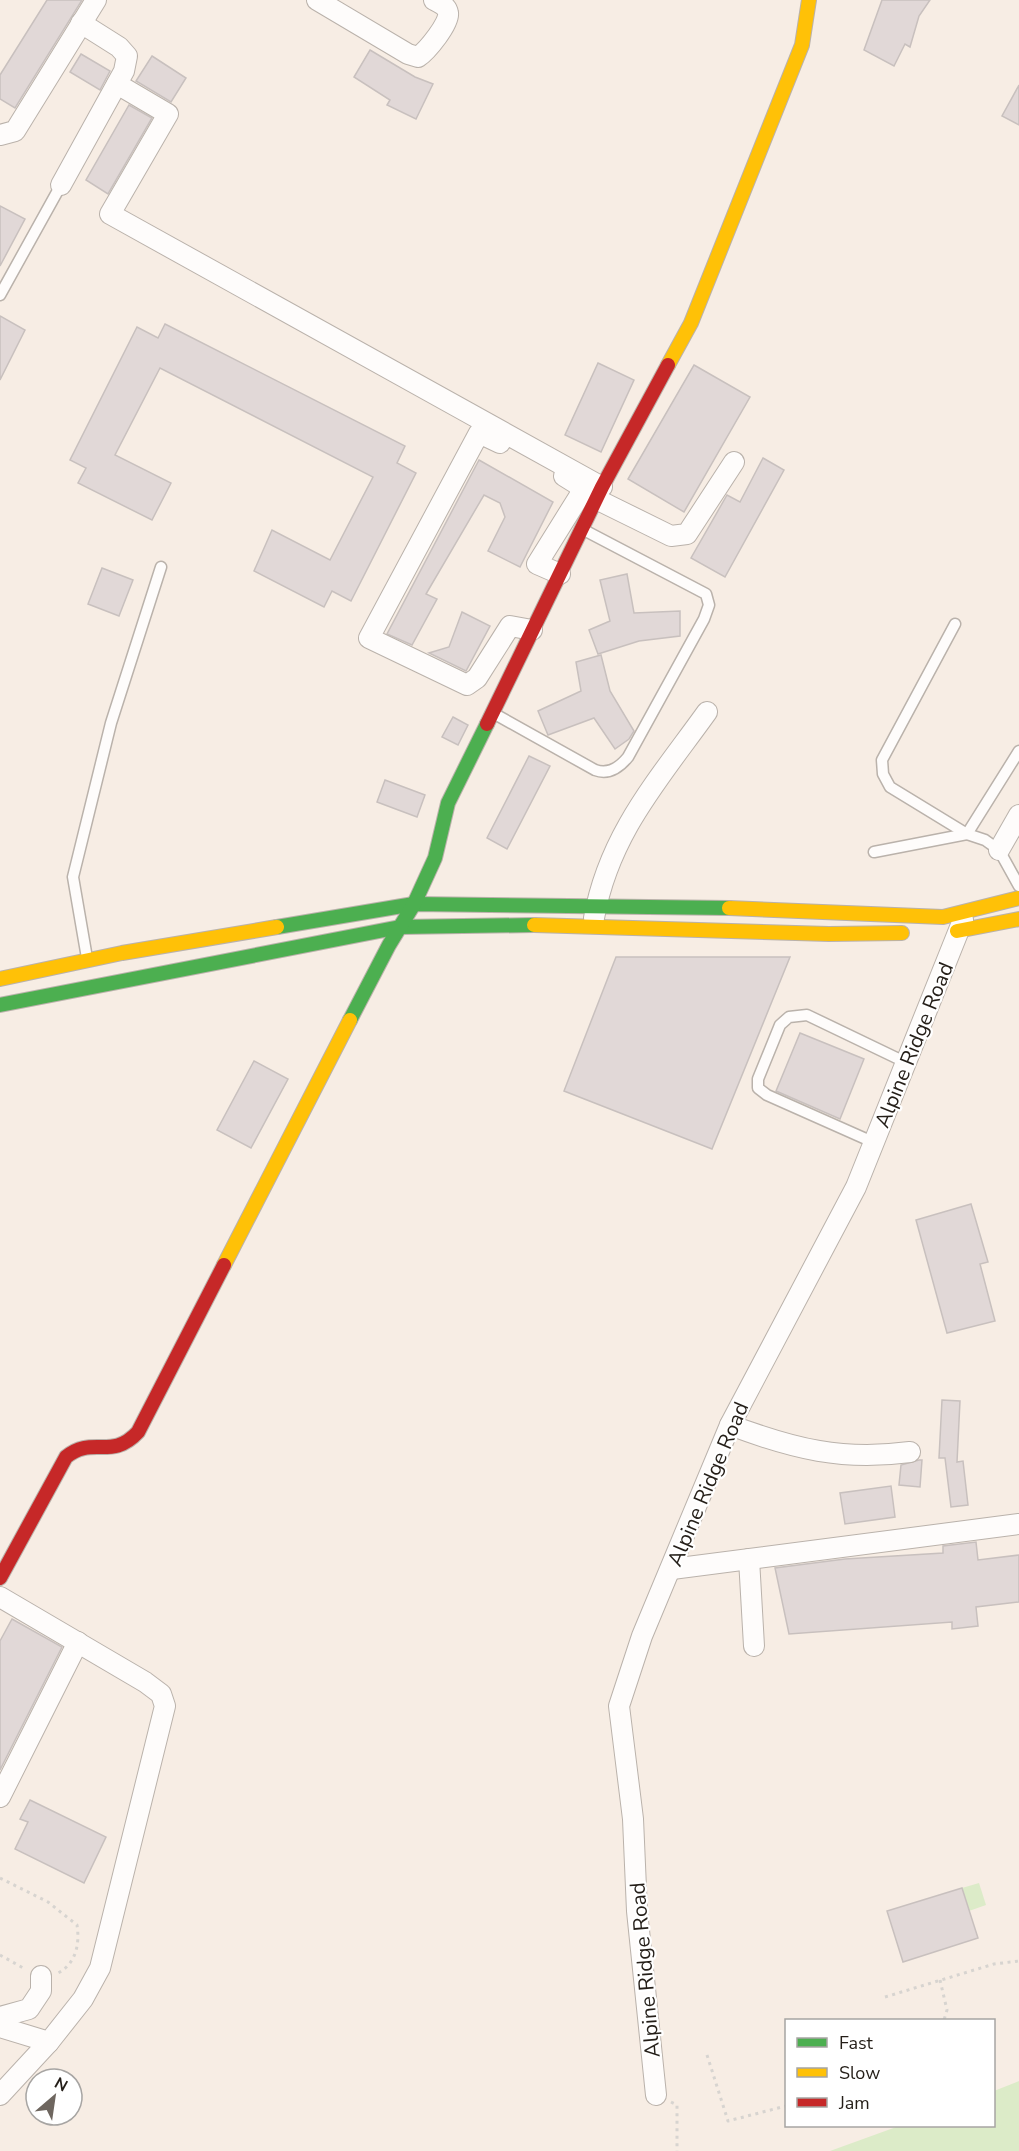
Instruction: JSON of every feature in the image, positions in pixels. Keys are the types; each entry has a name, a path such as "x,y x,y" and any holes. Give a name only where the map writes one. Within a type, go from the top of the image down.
{"street":[{"path":"0,135 15,131 96,0"},
{"path":"317,0 408,54 418,57 425,52 449,14 446,7 434,0"},
{"path":"0,1578 66,1457 81,1446 113,1449 129,1444 138,1432 414,904 435,858 448,802 599,493 691,323 802,45 809,0"},
{"path":"61,185 117,84 124,70 127,56 119,47 81,23"},
{"path":"117,84 168,114 110,213 671,536 687,534 734,462"},
{"path":"532,630 510,626 477,678 467,686 369,638 479,432 580,486 580,495 537,564 560,574"},
{"path":"592,928 596,905 618,839 707,712"},
{"path":"999,849 1019,815"},
{"path":"0,979 88,960 414,904 596,905 943,917 1019,898"},
{"name":"Alpine Ridge Road","path":"656,2095 638,1911 633,1819 619,1706 642,1636 672,1569 730,1425 856,1187 907,1063 953,932 966,912"},
{"path":"953,932 1019,919"},
{"path":"0,1005 81,987 400,927 522,925 829,934 912,932"},
{"path":"730,1425 775,1442 828,1454 871,1457 910,1452"},
{"path":"672,1569 1019,1524"},
{"path":"749,1559 754,1646"},
{"path":"0,1597 145,1682 160,1694 165,1706 100,1968 83,1999 49,2042 0,2095"},
{"path":"0,1797 78,1642"},
{"path":"0,2017 29,2009 41,1990 41,1976"},
{"path":"0,2027 49,2042"}],"lane":[{"path":"0,295 61,185"},
{"path":"492,713 595,770 603,773 611,771 628,757 705,619 709,605 706,594 582,529"},
{"path":"88,960 73,877 111,723 160,567"},
{"path":"954,624 882,760 883,774 890,787 967,834 999,849 1019,886"},
{"path":"874,852 967,834 1019,751"},
{"path":"875,1143 767,1095 758,1088 758,1079 780,1025 789,1017 807,1015 907,1063"}],"path":[{"path":"0,1878 48,1902 77,1925 79,1940 72,1960 63,1971 41,1976 0,1955"},
{"path":"885,1997 994,1964 1019,1960"},
{"path":"940,1980 947,2010 944,2019"},
{"path":"707,2055 728,2121 785,2106"},
{"path":"656,2095 677,2105 677,2151"}],"green space":[{"path":"979,1883 986,1905 969,1911 962,1888"},
{"path":"1019,2081 1019,2151 830,2151 896,2127 995,2127 995,2091"}],"building":[{"path":"47,0 82,0 15,108 0,99 0,75"},
{"path":"882,0 930,0 919,16 910,47 905,44 894,66 864,50"},
{"path":"370,50 415,77 433,84 416,119 387,105 390,100 354,77"},
{"path":"81,54 110,71 100,90 70,72"},
{"path":"152,56 186,78 171,102 136,81"},
{"path":"1019,85 1019,125 1002,116"},
{"path":"129,105 152,118 108,194 86,180"},
{"path":"0,206 25,219 0,266"},
{"path":"0,316 25,330 0,380"},
{"path":"165,324 405,446 397,463 416,473 351,601 332,591 324,607 254,571 272,530 330,560 373,477 160,368 115,455 171,483 152,520 78,483 86,468 70,460 137,327 158,338"},
{"path":"598,363 634,380 601,452 565,435"},
{"path":"694,365 750,397 684,512 628,479"},
{"path":"763,458 784,470 725,577 691,558 727,495 740,502"},
{"path":"479,460 553,502 520,567 488,551 505,517 500,503 484,495 426,594 437,599 412,645 387,634"},
{"path":"102,568 133,580 119,616 88,604"},
{"path":"627,574 634,613 680,611 680,636 639,641 598,654 589,630 610,621 600,580"},
{"path":"462,612 490,626 466,671 429,653 449,647"},
{"path":"601,655 610,691 634,731 629,739 615,749 594,718 548,735 538,711 581,691 576,662"},
{"path":"453,717 468,725 458,745 442,737"},
{"path":"529,756 550,766 507,849 487,838"},
{"path":"385,780 425,795 417,817 377,802"},
{"path":"616,957 790,957 712,1149 564,1091"},
{"path":"800,1033 864,1059 840,1119 776,1091"},
{"path":"254,1061 288,1079 251,1148 217,1130"},
{"path":"971,1204 988,1262 980,1264 995,1321 947,1333 916,1220"},
{"path":"942,1400 960,1401 957,1462 963,1461 968,1505 951,1507 945,1458 939,1458"},
{"path":"922,1460 920,1487 899,1485 901,1465"},
{"path":"891,1486 895,1517 845,1524 840,1493"},
{"path":"976,1542 978,1560 1019,1555 1019,1602 976,1607 978,1626 952,1629 952,1622 789,1634 775,1568 845,1559 943,1553 943,1546"},
{"path":"12,1619 62,1647 0,1770 0,1641"},
{"path":"30,1800 106,1837 84,1883 15,1849 28,1822 20,1819"},
{"path":"962,1888 978,1938 903,1962 887,1911"}],"traffic: fast":[{"path":"350,1020 389,945 414,904 435,858 448,803 487,724"},
{"path":"277,927 414,904 729,908"},
{"path":"0,1005 400,927 534,925"}],"traffic: slow":[{"path":"668,365 691,323 802,45 809,0"},
{"path":"729,908 943,917 1019,898"},
{"path":"957,931 1019,919"},
{"path":"534,925 829,934 902,933"},
{"path":"0,979 122,953 277,927"},
{"path":"224,1265 350,1020"}],"traffic: jam":[{"path":"487,724 602,487 668,365"},
{"path":"0,1578 66,1457 85,1448 119,1445 138,1432 224,1265"}]}
